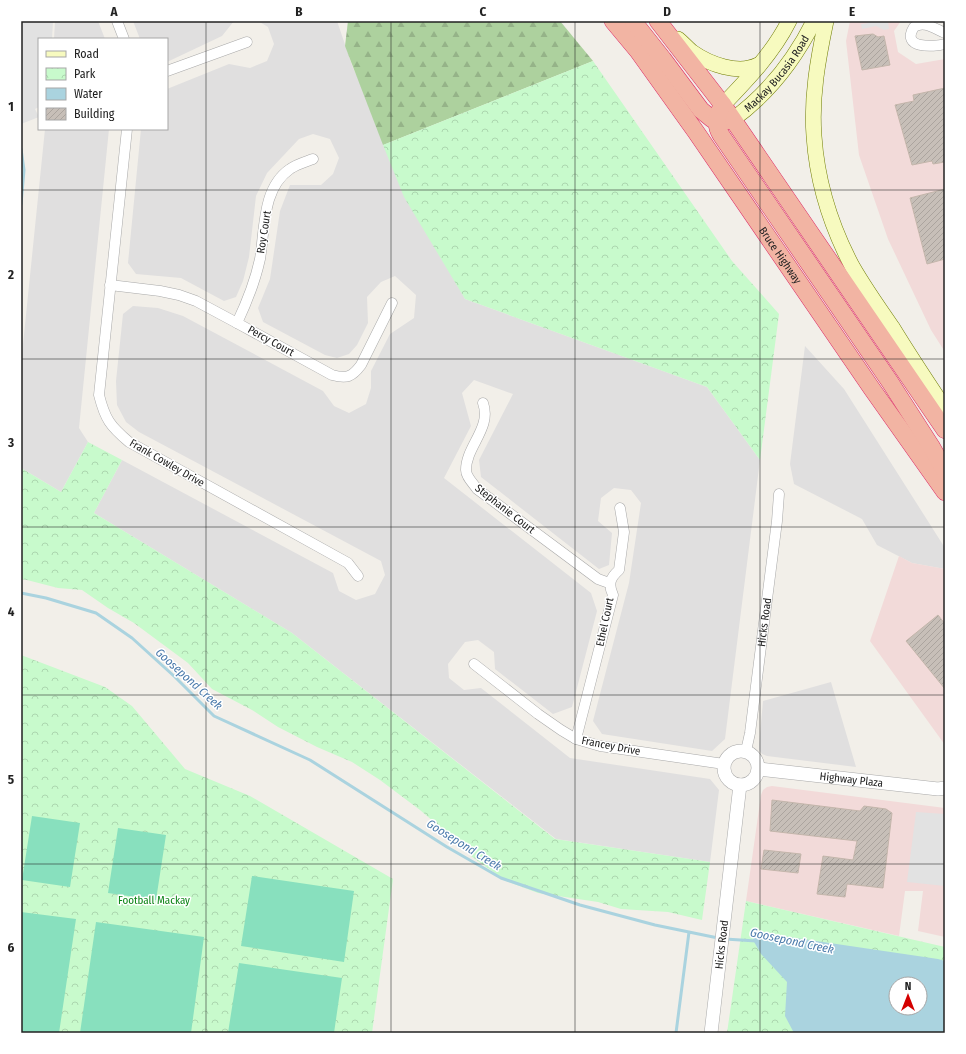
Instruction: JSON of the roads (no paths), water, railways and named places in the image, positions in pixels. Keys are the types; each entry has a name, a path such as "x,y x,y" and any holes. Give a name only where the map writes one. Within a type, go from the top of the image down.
{"highway":[{"name":"Bruce Highway","path":"613,21 638,51 696,132 892,418 945,492"},
{"path":"633,21 659,53 700,110 710,118 724,115"},
{"path":"659,21 945,430"},
{"path":"724,115 718,128 724,139 890,382 931,446 945,471"}],"main road":[{"path":"659,21 689,50 703,58 736,69 749,69 760,63 781,21"},
{"name":"Mackay Bucasia Road","path":"724,115 789,21"},
{"name":"Mackay Bucasia Road","path":"724,115 755,102 773,84 801,46 814,21"},
{"path":"826,21 814,90 814,134 817,165 827,206 852,266 945,409"}],"street":[{"path":"117,21 124,38"},
{"path":"945,33 921,24 913,29 911,36 914,42 919,46 935,46 945,44"},
{"path":"168,71 247,42"},
{"name":"Frank Cowley Drive","path":"127,130 99,395 103,411 116,431 128,442 348,563 358,576"},
{"name":"Roy Court","path":"237,322 252,289 260,259 265,220 270,198 277,181 289,170 312,159"},
{"name":"Percy Court","path":"110,285 160,291 179,295 196,301 332,375 350,381 361,365 392,303"},
{"name":"Stephanie Court","path":"483,403 486,413 483,427 469,457 466,471 469,478 477,489 598,579 609,583"},
{"name":"Hicks Road","path":"746,751 750,733 778,521 779,494"},
{"name":"Ethel Court","path":"576,739 613,595 609,583 619,570 624,532 620,508"},
{"name":"Francey Drive","path":"474,664 538,714 560,730 576,739 600,746 724,764"},
{"path":"740,750 746,751 754,756 758,763 759,769 755,779 747,784 740,785 728,779 725,773 724,764 729,755 740,750"},
{"name":"Highway Plaza","path":"759,769 911,786 945,788"},
{"name":"Hicks Road","path":"712,1033 740,785"}],"water":[{"path":"755,932 945,961 945,1033 794,1033 785,1016 787,982 761,954 753,940"}],"waterway":[{"path":"21,149 24,170 21,204"},
{"name":"Goosepond Creek","path":"21,593 46,598 96,613 132,638 175,677 214,716 310,760 447,847 501,878 580,905 655,925 718,938"},
{"path":"676,1033 689,932"},
{"name":"Goosepond Creek","path":"725,939 756,941"}],"park label":[{"name":"Football Mackay","path":"154,900"}]}
